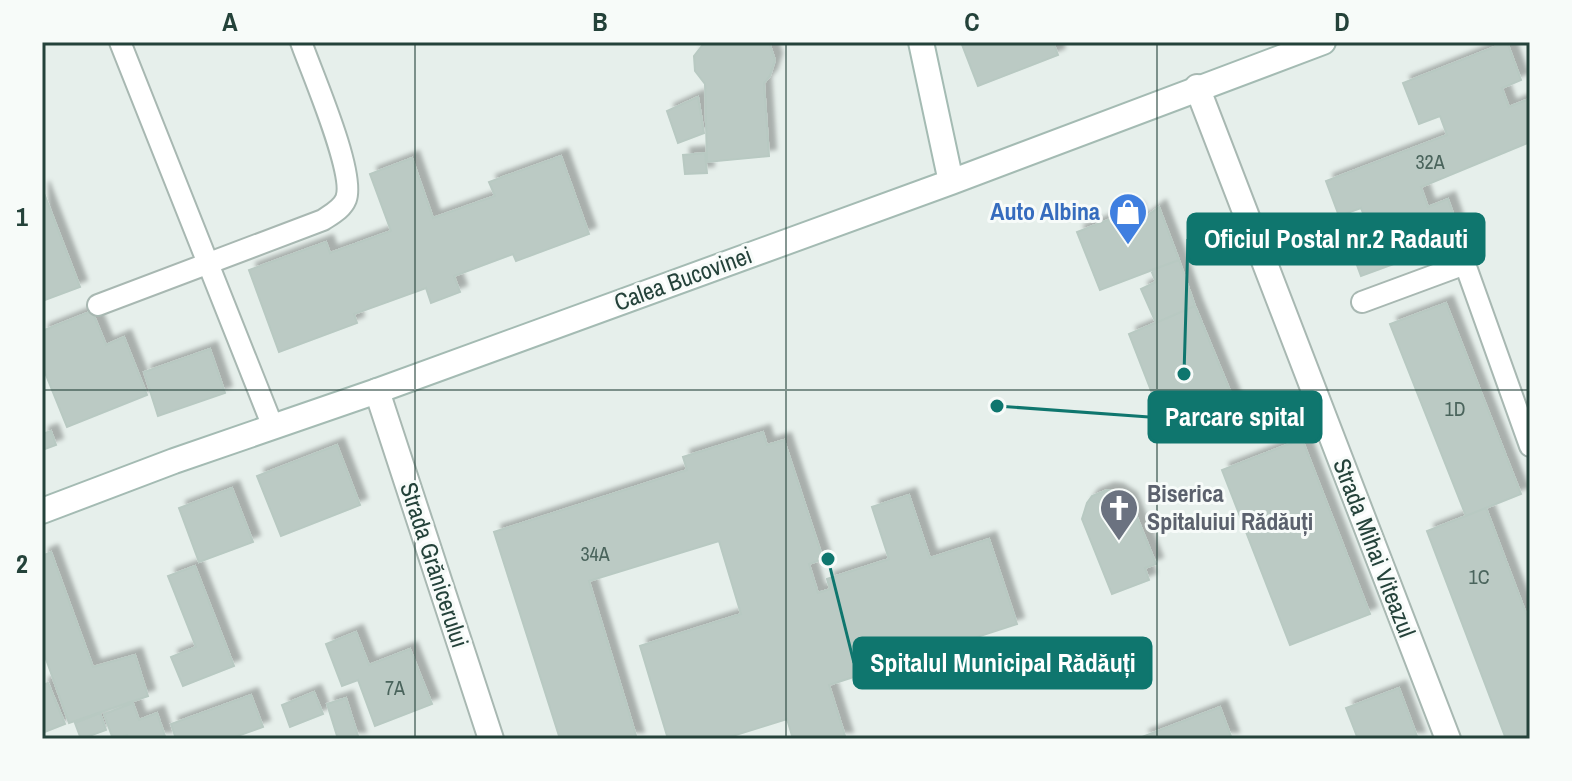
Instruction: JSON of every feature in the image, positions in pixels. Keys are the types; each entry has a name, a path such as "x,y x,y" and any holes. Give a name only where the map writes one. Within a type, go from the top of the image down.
{"main road":[{"path":"921,42 951,182"},
{"name":"Calea Bucovinei","path":"42,511 951,182 1323,42"},
{"name":"Strada Mihai Viteazul","path":"1197,87 1448,739"},
{"name":"Strada Grănicerului","path":"377,391 491,739"}],"lane":[{"path":"120,42 273,427"},
{"path":"98,305 323,220 337,211 347,197 346,167 301,42"},
{"path":"1362,302 1465,264 1530,446"}],"building":[{"path":"705,42 769,42 775,60 764,83 769,156 707,162 705,84 695,71 694,56"},
{"path":"961,42 1053,42 1058,55 978,86"},
{"path":"1507,42 1521,80 1502,88 1509,107 1529,99 1530,142 1421,187 1428,207 1448,199 1462,239 1361,276 1347,238 1370,230 1361,208 1339,216 1326,181 1447,135 1440,116 1419,124 1403,83"},
{"path":"698,97 704,133 678,143 667,111"},
{"path":"705,153 707,173 685,174 683,155"},
{"path":"561,156 589,234 516,261 513,254 454,276 460,292 431,303 426,288 354,314 357,323 279,352 249,270 326,242 330,253 391,231 370,174 412,158 433,218 495,196 489,182"},
{"path":"42,188 80,287 42,301"},
{"name":"Auto Albina","path":"1159,207 1179,260 1100,290 1077,232 1136,209 1140,221"},
{"path":"1179,260 1195,306 1156,323 1141,289 1156,282 1151,270"},
{"path":"1446,303 1521,494 1466,516 1390,324"},
{"path":"1195,306 1240,415 1171,442 1129,334"},
{"path":"92,311 106,345 124,337 147,395 67,427 42,365 42,331"},
{"path":"210,349 225,393 158,416 144,372"},
{"path":"51,431 56,445 42,450 42,434"},
{"path":"763,432 767,445 784,440 823,559 809,564 818,593 830,589 827,579 889,559 872,507 909,495 930,558 989,539 1017,624 829,685 846,739 793,739 787,719 723,739 668,739 640,646 741,614 719,541 589,581 637,739 560,739 494,532 687,470 683,457"},
{"path":"1302,439 1370,614 1290,645 1222,470"},
{"path":"337,445 360,505 281,536 257,476"},
{"path":"232,488 253,542 199,562 179,508"},
{"name":"Biserica Spitaluiui Rădăuți","path":"1107,490 1116,491 1130,500 1156,564 1145,568 1149,580 1112,594 1082,519 1092,496"},
{"path":"1486,508 1530,624 1530,739 1506,739 1427,531"},
{"path":"51,552 93,667 135,655 148,696 69,723 42,648 42,556"},
{"path":"195,566 234,666 183,686 171,657 196,647 168,576"},
{"path":"356,632 369,665 410,649 432,704 375,726 358,680 342,686 326,644"},
{"path":"48,683 65,724 42,733 42,685"},
{"path":"1399,688 1418,739 1358,739 1346,708"},
{"path":"314,692 323,714 290,727 282,705"},
{"path":"251,695 263,727 229,739 176,739 171,724"},
{"path":"346,698 359,739 338,739 327,704"},
{"path":"133,703 139,720 157,713 166,739 128,739 127,735 113,739 104,714"},
{"path":"1220,707 1232,739 1142,737"},
{"path":"100,713 106,730 81,739 75,723"}],"place":[{"name":"Auto Albina","path":"1128,246"},
{"name":"Oficiul Postal nr.2 Radauti","path":"1184,374"},
{"name":"Parcare spital","path":"997,406"},
{"name":"Biserica Spitaluiui Rădăuți","path":"1119,542"},
{"name":"Spitalul Municipal Rădăuți","path":"828,559"}]}
